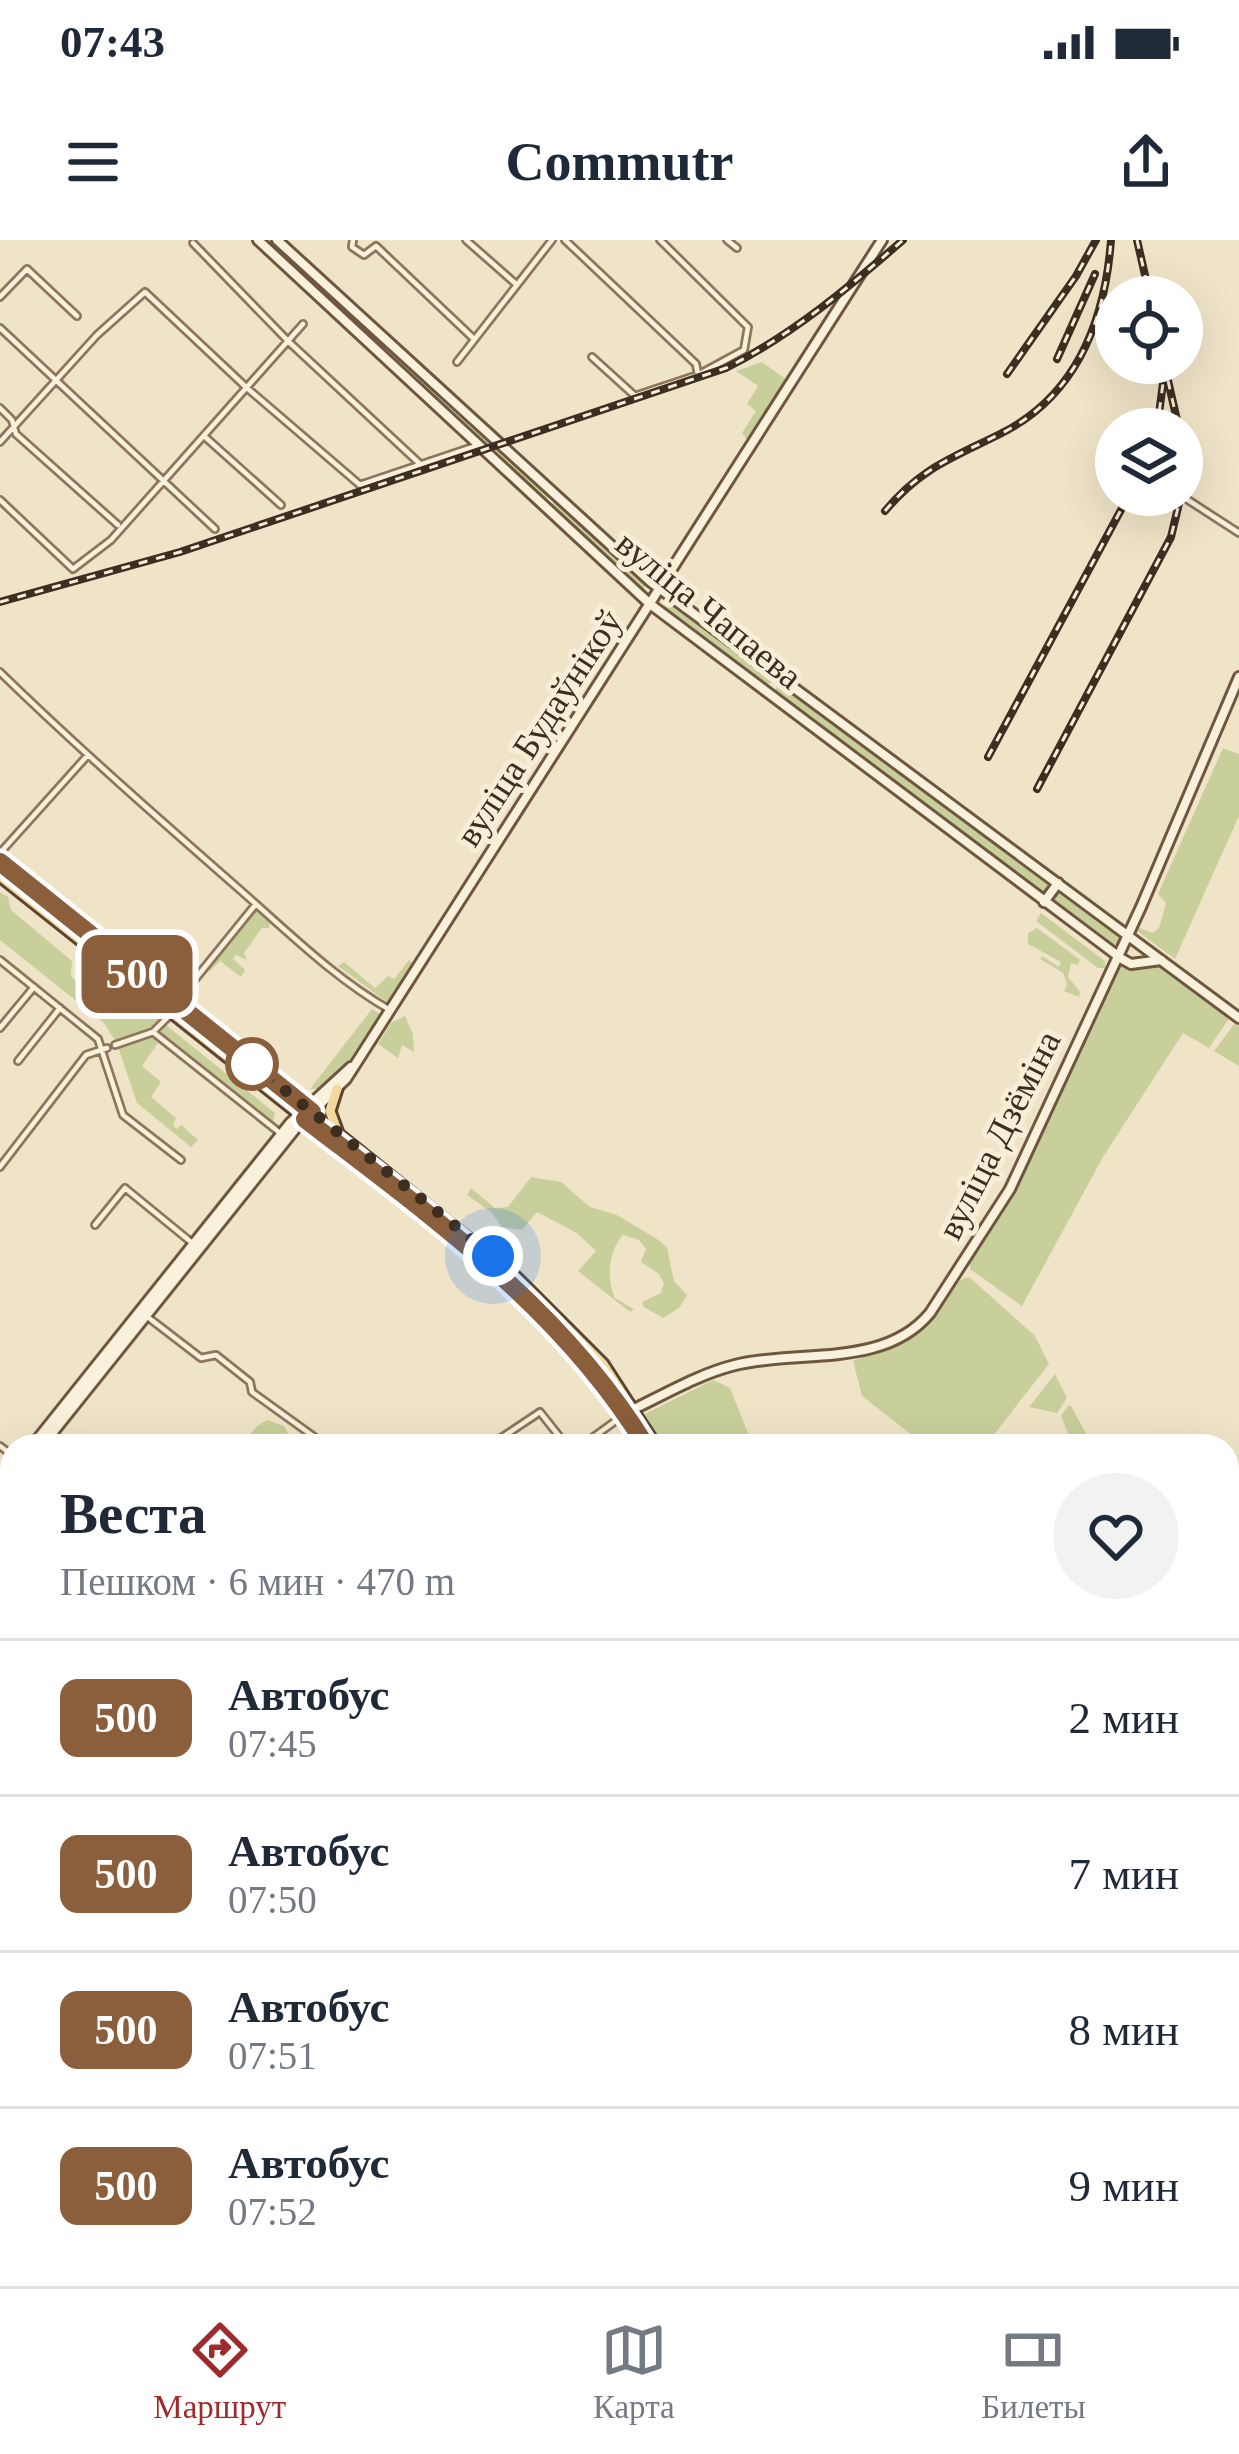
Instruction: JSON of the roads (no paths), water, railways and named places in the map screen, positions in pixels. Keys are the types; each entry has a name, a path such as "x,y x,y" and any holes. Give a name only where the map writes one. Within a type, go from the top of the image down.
{"main road":[{"name":"вуліца Чапаева","path":"258,240 650,604 1117,956"},
{"name":"вуліца Чапаева","path":"277,240 660,588 1239,1018"},
{"name":"вуліца Будаўнікоў","path":"42,1434 305,1113 337,1089 357,1062 882,240"},
{"path":"545,506 556,495"},
{"name":"вуліца Дзёміна","path":"630,1411 729,1366 867,1348 885,1344 921,1324 1010,1190 1239,677"},
{"path":"0,858 521,1292 630,1411 641,1434"},
{"path":"0,876 172,1012 338,1133 540,1298 589,1347 647,1434"},
{"path":"1044,902 1058,883"},
{"path":"1117,956 1131,964 1162,960"},
{"name":"вуліца Будаўнікоў","path":"241,1191 281,1134 357,1062"},
{"path":"337,1089 330,1111 338,1133"},
{"name":"вуліца Будаўнікоў","path":"50,1434 196,1245"}],"street":[{"path":"353,240 352,247 364,255 379,243 474,339"},
{"path":"466,240 518,286"},
{"path":"457,362 552,240"},
{"path":"565,240 696,364 698,375"},
{"path":"592,357 635,396 698,375 744,350 748,327 660,240"},
{"path":"728,240 737,248"},
{"path":"193,243 211,266 419,464"},
{"path":"0,297 27,269 77,316"},
{"path":"0,442 97,334 145,292 360,485 479,445"},
{"path":"0,500 73,568 111,540 303,325"},
{"path":"0,328 215,529"},
{"path":"0,408 16,434 119,527"},
{"path":"204,436 281,505"},
{"path":"1203,510 1239,533"},
{"path":"0,672 87,756 256,904 341,977 391,1011"},
{"path":"0,858 87,756"},
{"path":"188,988 256,904"},
{"path":"0,960 108,1047 123,1114 181,1160"},
{"path":"0,1028 34,987"},
{"path":"18,1061 60,1008"},
{"path":"0,1167 86,1055 154,1032 172,1012"},
{"path":"154,1032 281,1134"},
{"path":"95,1225 125,1188 196,1245"},
{"path":"145,1315 201,1358 216,1355 250,1382 252,1393 310,1434"},
{"path":"598,1434 630,1411"},
{"path":"508,1434 540,1412 557,1434"}],"railway":[{"path":"0,602 180,552 726,368 797,326 903,240"},
{"path":"1007,374 1096,240"},
{"path":"885,511 925,474 1027,418 1049,399 1067,377 1094,327 1111,240"},
{"path":"1137,240 1145,276"},
{"path":"1057,359 1095,274"},
{"path":"1160,408 1163,384"},
{"path":"1169,384 1174,408"},
{"path":"988,757 1118,516"},
{"path":"1037,789 1171,537 1176,516"}]}
